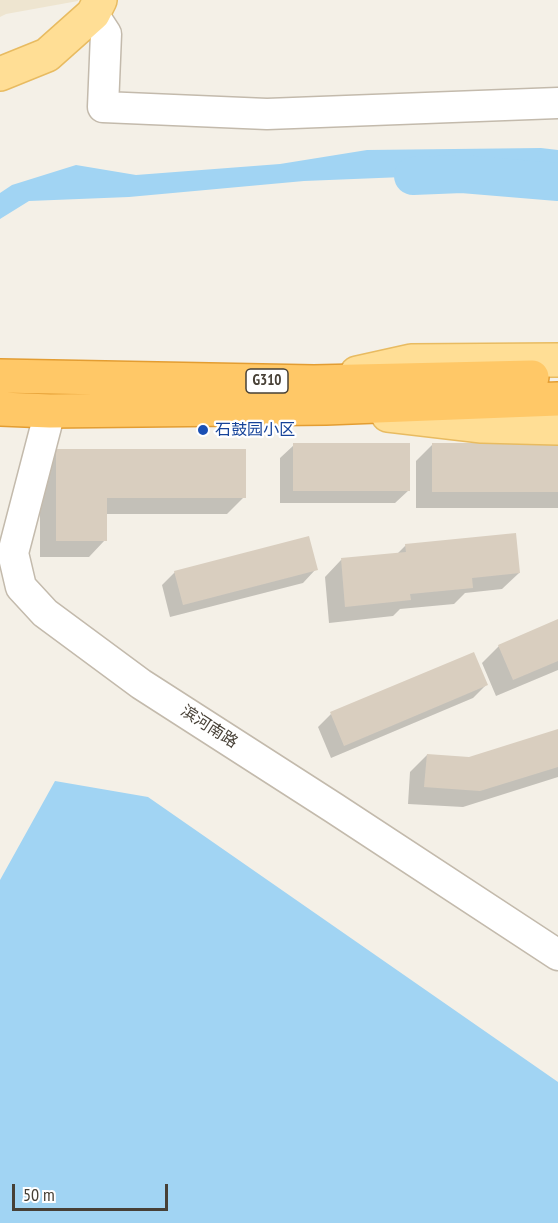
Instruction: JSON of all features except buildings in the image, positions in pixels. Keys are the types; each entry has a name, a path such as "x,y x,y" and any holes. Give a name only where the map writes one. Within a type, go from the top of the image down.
{"highway":[{"name":"G310","path":"0,376 320,395"},
{"name":"G310","path":"0,409 50,411 550,382"}],"main road":[{"path":"0,74 47,55 97,7"},
{"path":"320,395 482,426 558,428"}],"street":[{"path":"97,7 106,34 104,107 267,114 558,103"},
{"name":"滨河南路","path":"50,411 13,553 21,587 45,613 141,684 558,955"}],"shaded area":[{"path":"0,0 78,0 78,1 0,17"}],"water":[{"path":"541,148 558,150 558,176 503,173 304,181 129,197 29,201 0,219 0,193 12,185 76,165 136,175 280,164 367,150"},
{"path":"55,781 148,797 558,1082 558,1223 0,1223 0,880"}],"waterway":[{"path":"413,176 462,174 558,182"}],"place":[{"name":"石鼓园小区","path":"203,430"}]}
